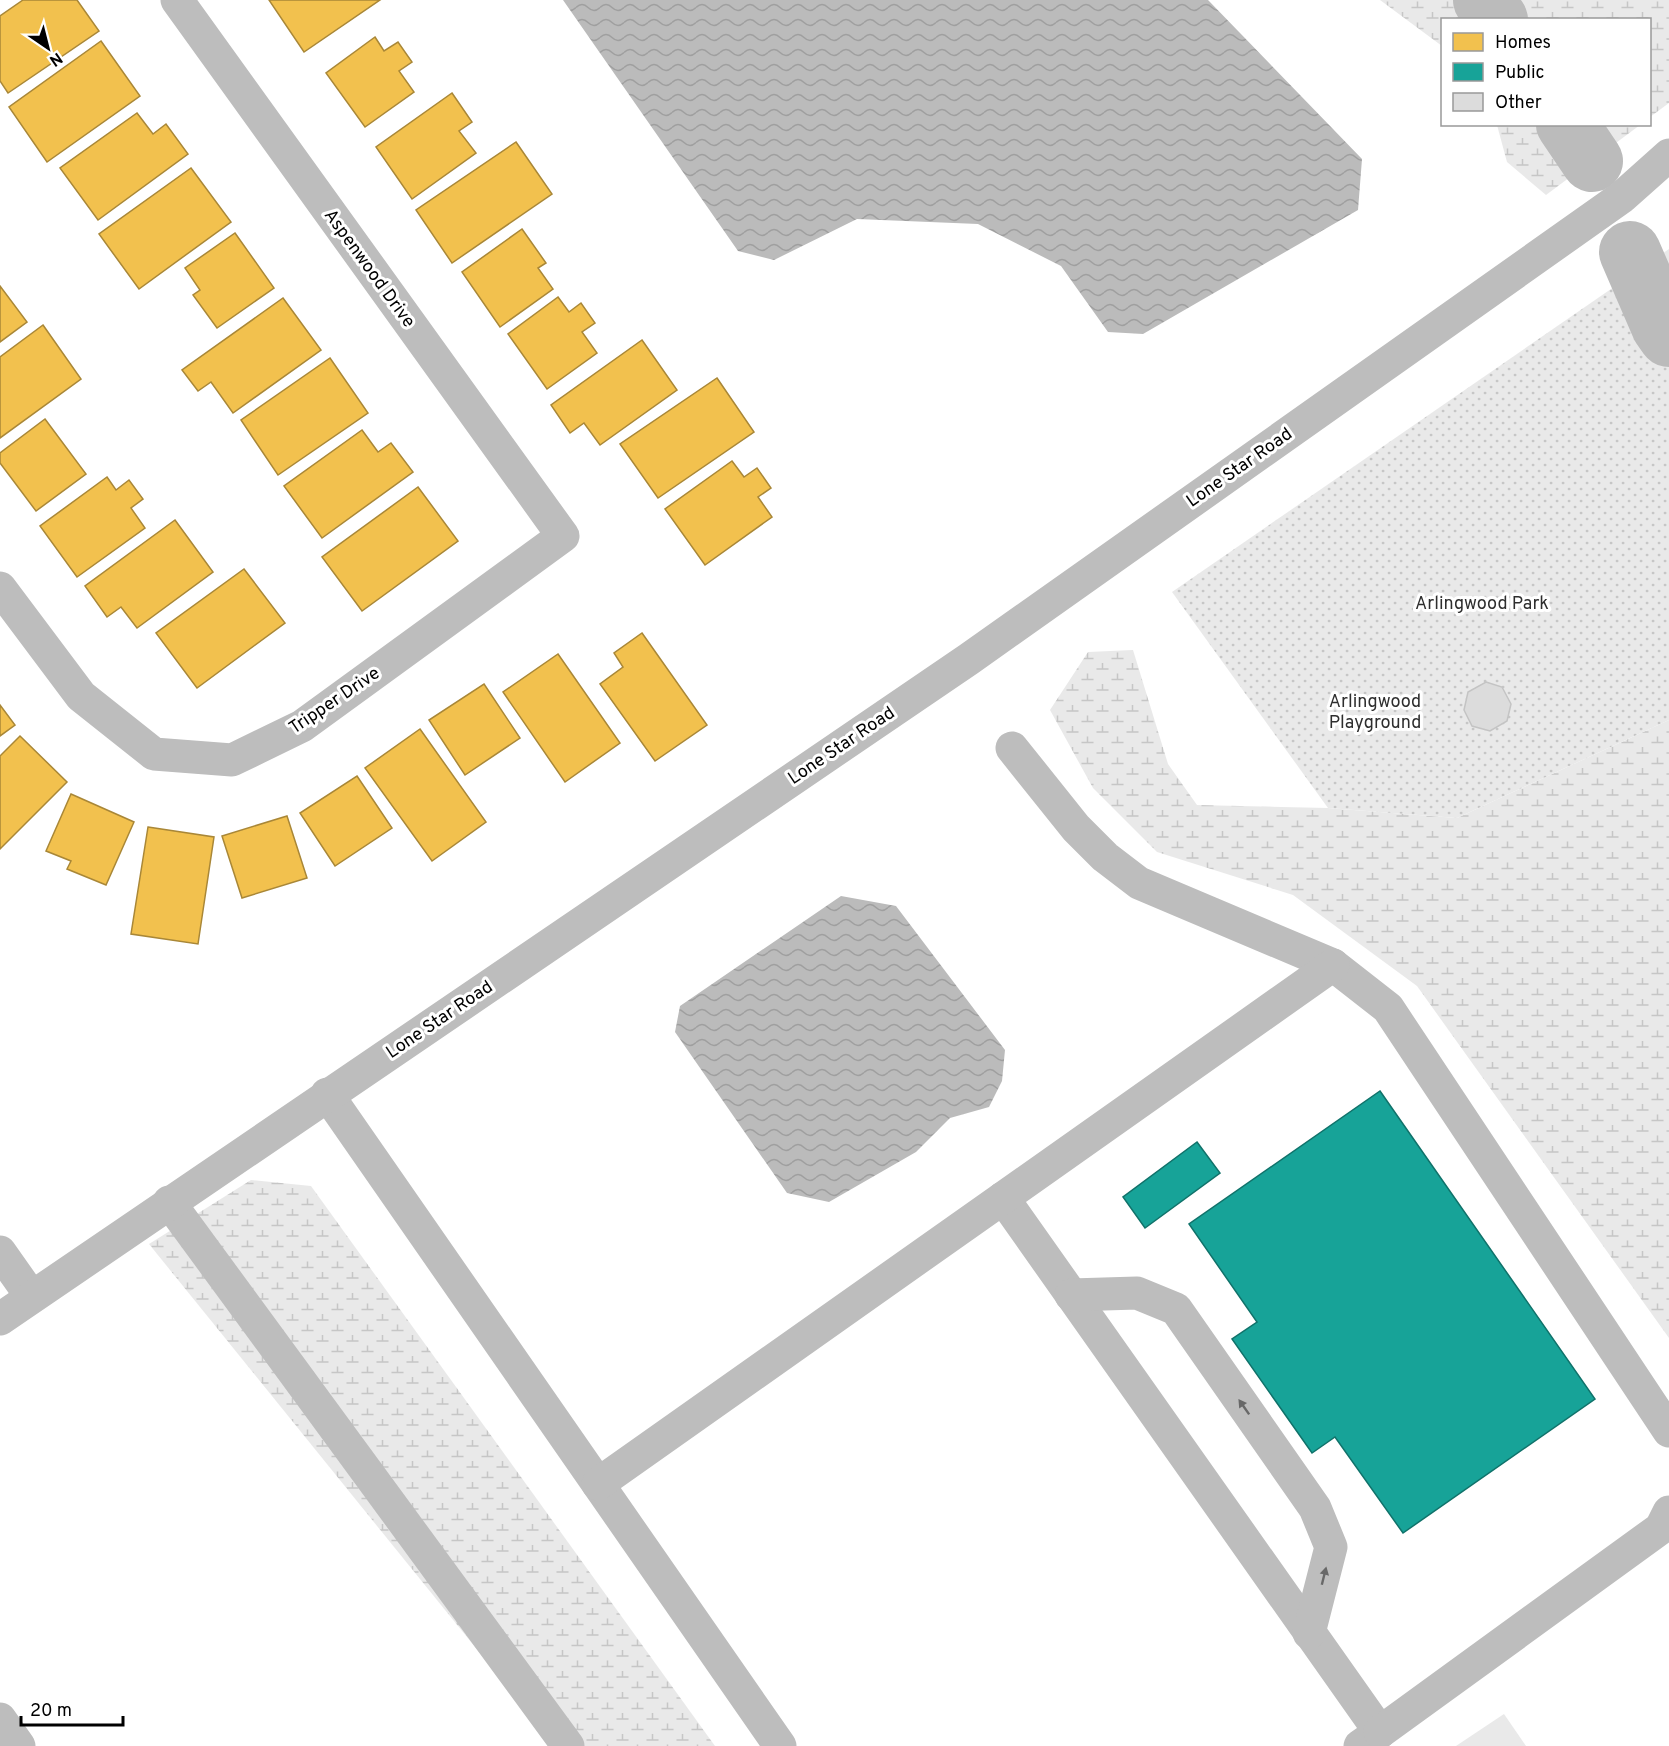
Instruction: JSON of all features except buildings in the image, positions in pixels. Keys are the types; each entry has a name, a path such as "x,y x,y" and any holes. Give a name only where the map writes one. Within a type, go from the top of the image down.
{"street":[{"name":"Aspenwood Drive","path":"177,0 563,536"},
{"name":"Lone Star Road","path":"0,1319 978,652 1622,197 1669,154"},
{"name":"Tripper Drive","path":"0,588 81,696 154,754 232,760 302,726 563,536"},
{"path":"1012,748 1076,828 1105,857 1139,883 1333,965 1388,1008 1669,1431"},
{"path":"598,1484 1333,965"},
{"path":"327,1094 780,1746"},
{"path":"1003,1198 1309,1633 1370,1739 1661,1528 1669,1512"},
{"path":"169,1202 568,1746"},
{"path":"0,1252 31,1296"},
{"path":"1071,1295 1137,1293 1176,1309 1315,1508 1331,1547 1309,1633"},
{"path":"0,1719 19,1746"}],"green space":[{"path":"1380,0 1669,0 1669,103 1651,116 1651,18 1441,18 1441,45"},
{"path":"1498,126 1639,126 1546,195 1507,162"},
{"name":"Arlingwood Park","path":"1669,249 1669,720 1457,818 1328,808 1172,592"},
{"path":"1133,650 1168,764 1197,805 1328,808 1457,818 1669,720 1669,1338 1417,986 1293,895 1157,852 1093,788 1050,710 1088,652"},
{"path":"251,1180 311,1186 715,1746 555,1746 149,1244"},
{"path":"1504,1714 1526,1746 1456,1746"}],"water":[{"path":"563,0 1208,0 1362,159 1358,210 1143,334 1108,332 1061,266 978,224 857,219 774,260 738,251"},
{"path":"841,896 896,906 1005,1050 1002,1081 989,1107 950,1118 916,1152 829,1202 787,1193 675,1032 680,1006"}],"waterway":[{"path":"1484,0 1496,18"},
{"path":"1568,126 1592,161"},
{"path":"1630,252 1662,326 1669,336"}],"park label":[{"name":"Arlingwood Playground","path":"1375,711"}]}
